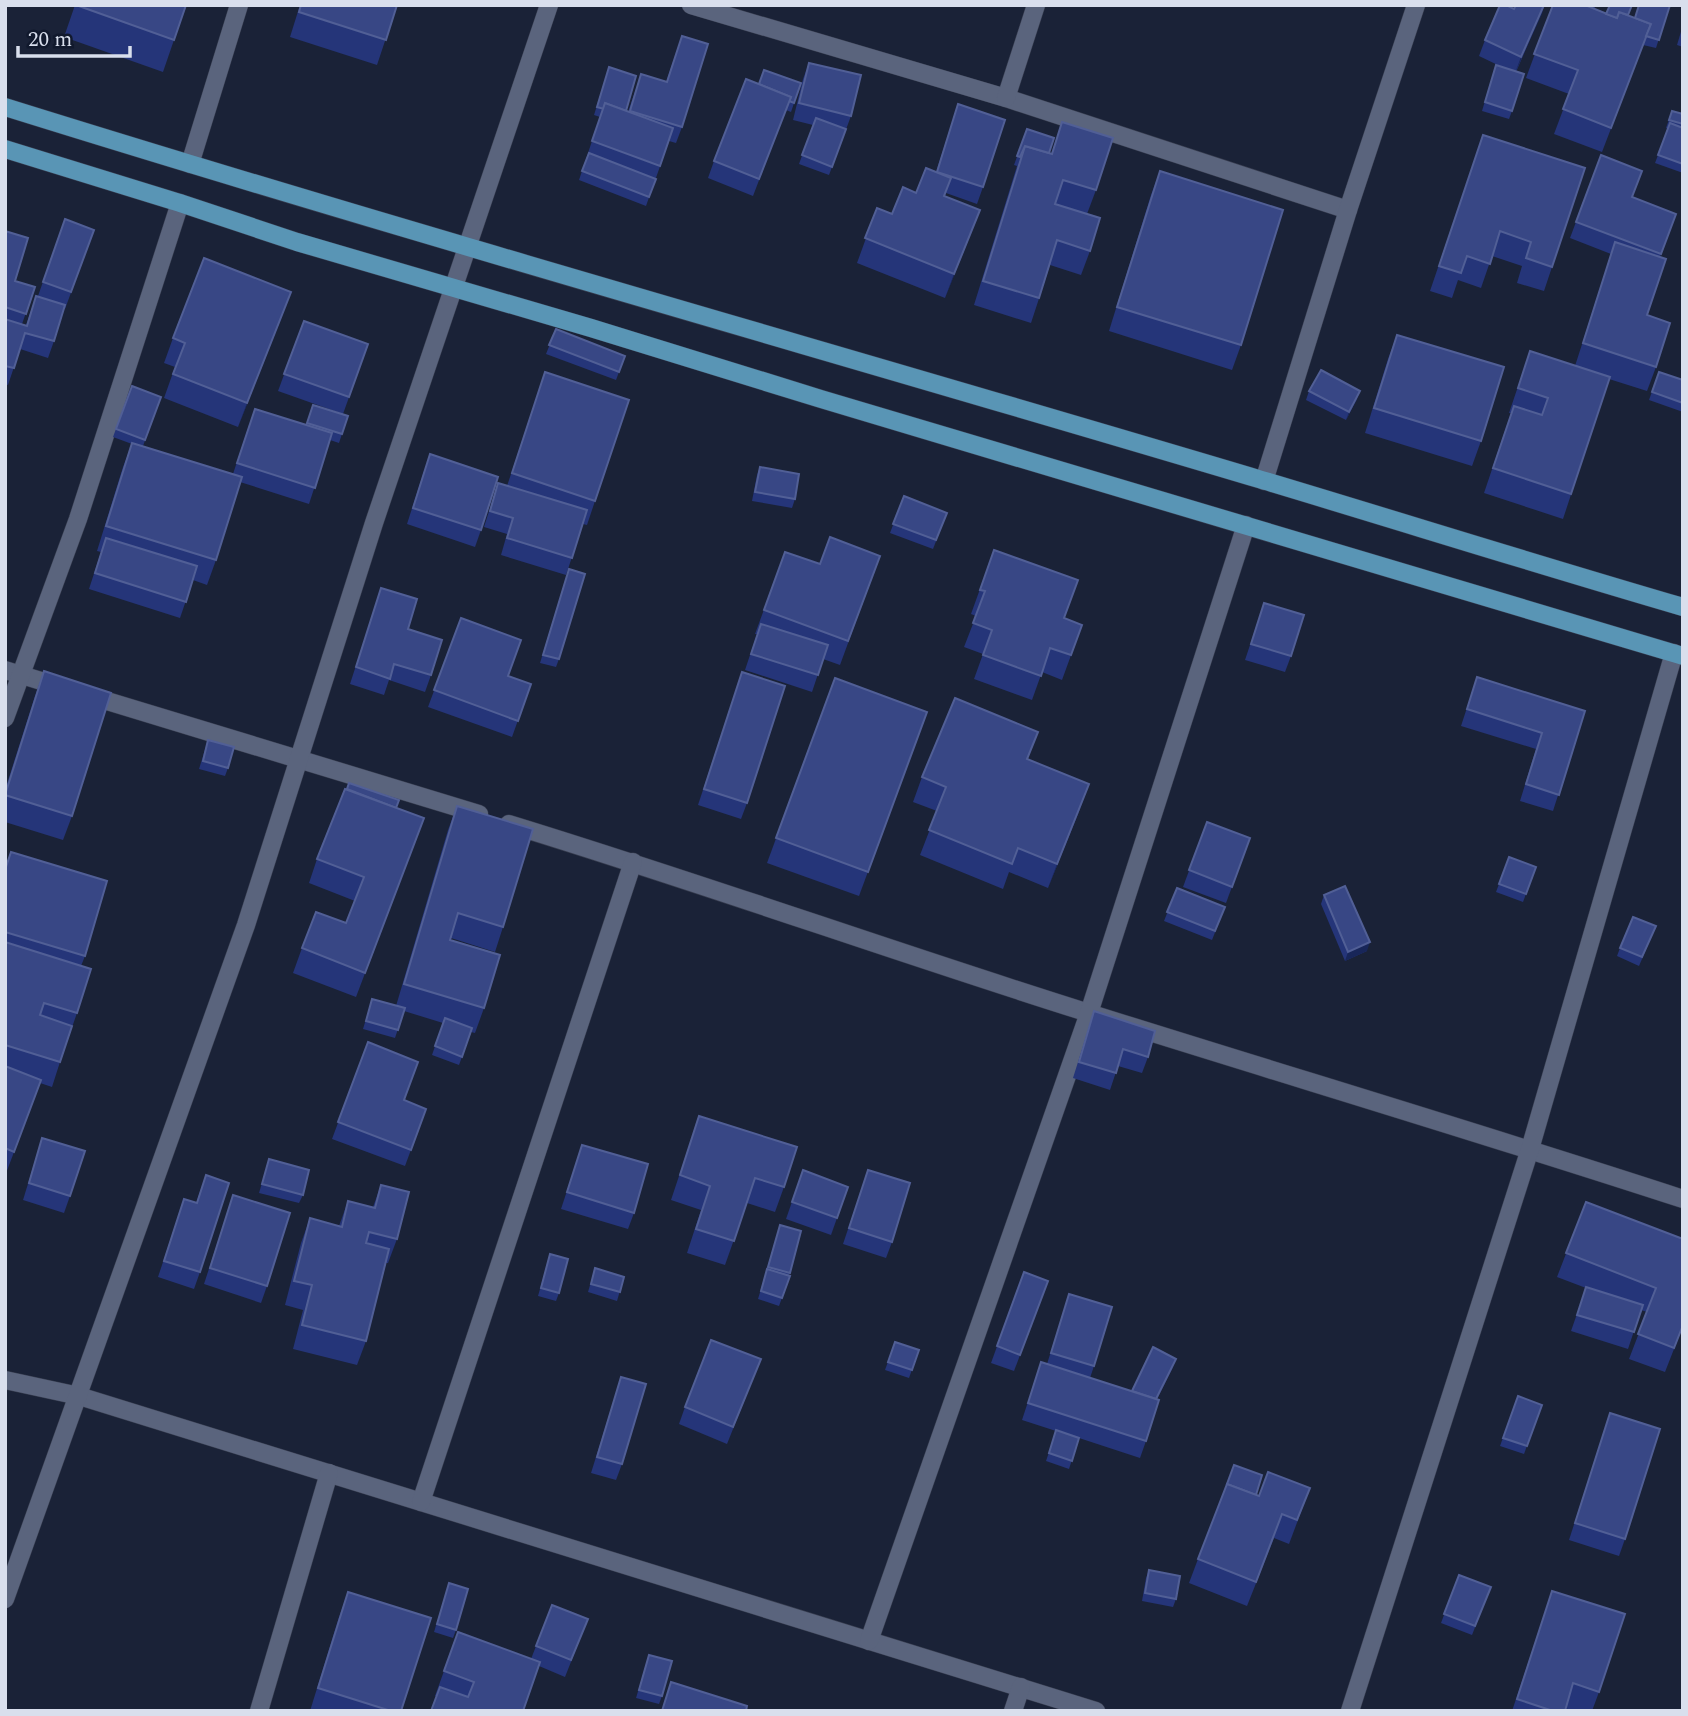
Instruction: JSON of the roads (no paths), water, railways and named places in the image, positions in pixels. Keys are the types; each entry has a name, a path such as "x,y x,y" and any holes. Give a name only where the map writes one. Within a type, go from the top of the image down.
{"main road":[{"path":"5,107 465,248 1264,481 1683,607"},
{"path":"5,149 452,289 591,328 1679,654"}],"street":[{"path":"190,164 239,5"},
{"path":"5,1599 203,1050 465,248 549,5"},
{"path":"691,5 1006,98 1348,210"},
{"path":"1006,98 1036,5"},
{"path":"1264,481 1348,210 1416,5"},
{"path":"5,718 13,672 78,519 180,203"},
{"path":"869,1641 1089,1013 1246,525"},
{"path":"1350,1711 1530,1149 1679,654"},
{"path":"13,672 633,862 1089,1013 1683,1199"},
{"path":"421,1502 633,862"},
{"path":"5,1380 79,1395 1096,1711"},
{"path":"259,1711 329,1473"},
{"path":"1013,1711 1021,1687"}]}
